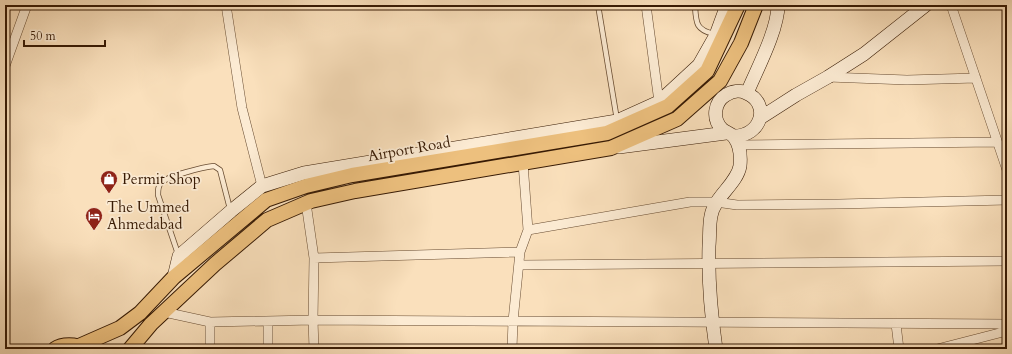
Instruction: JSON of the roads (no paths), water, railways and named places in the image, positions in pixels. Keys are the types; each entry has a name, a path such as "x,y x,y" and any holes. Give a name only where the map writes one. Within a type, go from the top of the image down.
{"main road":[{"name":"Airport Road","path":"82,347 120,328 140,313 174,277 266,200 306,186 352,176 607,133 668,106 707,71 738,5"},
{"path":"130,349 151,324 215,264 267,220 306,203 355,191 611,148 677,119 720,81 741,43 756,5"},
{"path":"143,349 151,324"},
{"path":"55,349 60,346 82,347"}],"street":[{"path":"5,66 27,5"},
{"path":"226,5 242,108 262,186"},
{"path":"646,5 659,102"},
{"path":"174,277 179,256 262,186 304,173 617,121 659,102 699,65 716,35 727,5"},
{"path":"760,118 864,54 926,5"},
{"path":"951,5 1007,170"},
{"path":"747,93 766,49 780,8"},
{"path":"828,77 901,80 976,78"},
{"path":"716,349 709,294 711,215 716,202 735,178 740,168 740,154 732,138 717,122 715,115 719,101 724,96 731,92 739,91 747,93 758,103 760,118 758,124 753,130 747,134 732,138"},
{"path":"707,93 719,101"},
{"path":"611,148 732,138 998,142"},
{"path":"512,349 513,321 520,265 520,252 528,230 523,163"},
{"path":"528,230 690,202 716,202 737,205 1007,200"},
{"path":"306,203 314,258 312,320 314,349"},
{"path":"314,258 520,252"},
{"path":"520,265 1007,261"},
{"path":"164,312 210,322 312,320 1007,324"},
{"path":"268,321 268,349"},
{"path":"210,322 210,349"},
{"path":"896,324 899,349"},
{"path":"937,349 1007,331"}],"lane":[{"path":"598,5 617,121"},
{"path":"694,6 696,20 700,29 707,33 716,35"},
{"path":"179,256 158,195 158,188 162,182 199,169 214,166 220,170 231,211"}],"place":[{"name":"Permit Shop","path":"109,194"},
{"name":"The Ummed Ahmedabad","path":"94,231"}]}
